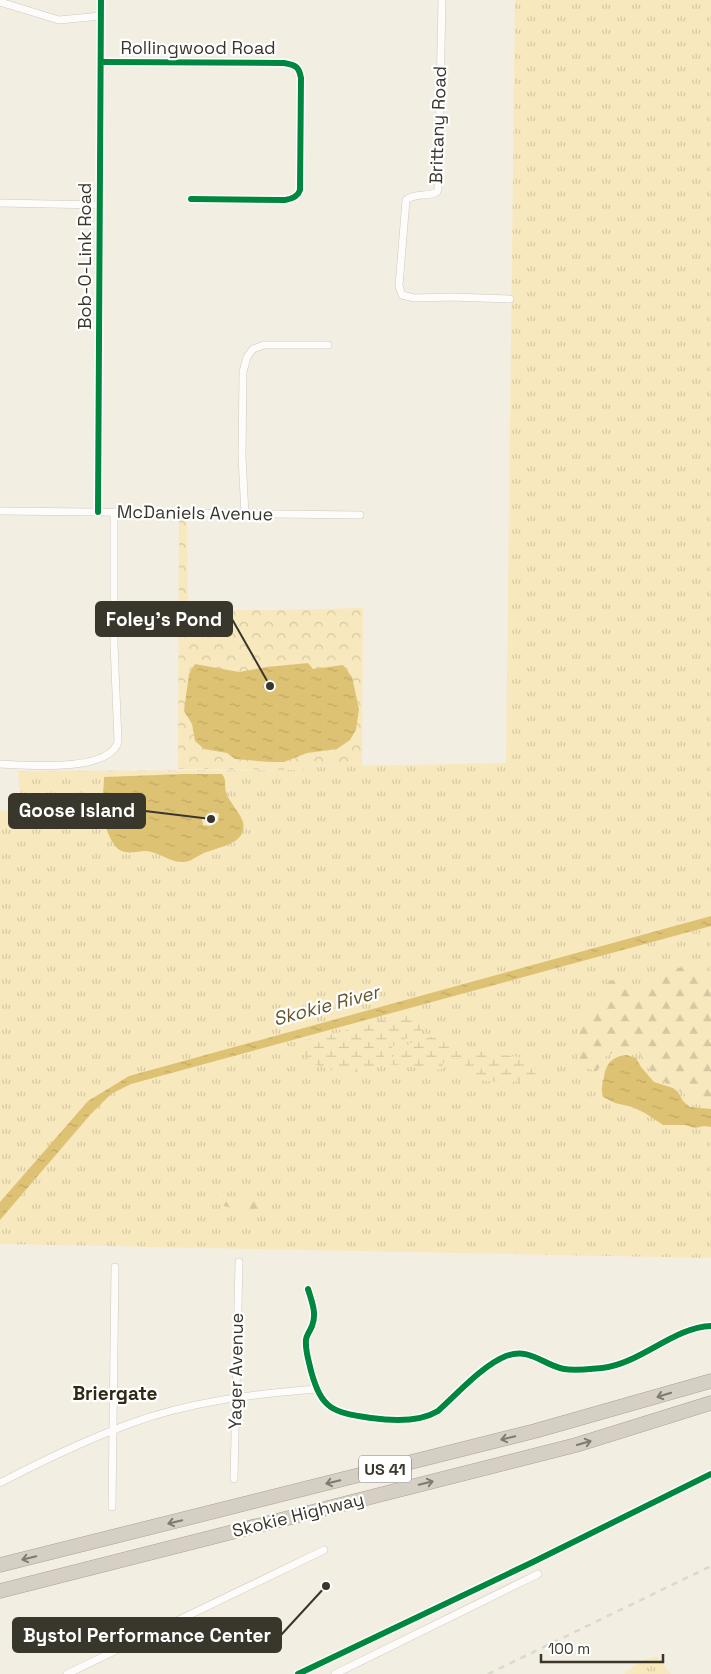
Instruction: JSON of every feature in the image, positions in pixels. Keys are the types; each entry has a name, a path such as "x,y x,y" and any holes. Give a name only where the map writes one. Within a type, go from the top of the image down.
{"highway":[{"name":"Skokie Highway","path":"0,1565 516,1436 644,1402 711,1381"},
{"name":"Skokie Highway","path":"0,1591 576,1445 711,1403"},
{"path":"0,1599 108,1564"}],"street":[{"name":"Bob-O-Link Road","path":"98,512 101,0"},
{"name":"Brittany Road","path":"442,0 438,189 433,194 413,196 406,200 400,291 402,296 414,298 510,299"},
{"path":"0,2 59,20 101,16"},
{"name":"Rollingwood Road","path":"101,62 284,63 296,66 299,69 301,78 300,181 298,194 292,199 286,200 191,199"},
{"path":"0,203 100,205"},
{"path":"246,514 242,457 243,372 247,357 254,349 264,345 328,345"},
{"name":"McDaniels Avenue","path":"0,511 360,515"},
{"path":"0,764 36,767 67,766 95,759 114,750 118,741 114,644 114,512"},
{"name":"Yager Avenue","path":"234,1479 239,1262"},
{"path":"112,1507 115,1267"},
{"path":"308,1289 314,1307 313,1324 306,1339 307,1353 316,1389 326,1405 341,1413 376,1419 409,1419 423,1417 438,1411 475,1377 506,1356 514,1354 531,1355 564,1369 605,1368 626,1361 692,1329 711,1326"},
{"path":"0,1483 52,1456 130,1424 235,1398 316,1389"},
{"path":"67,1674 324,1550"},
{"path":"335,1674 538,1574"}],"green space":[{"path":"515,0 711,0 711,1258 0,1244 0,811 22,808 18,771 303,770 304,767 506,763"},
{"path":"179,518 187,518 188,610 363,608 362,766 304,767 304,770 178,769"},
{"path":"213,812 219,814 218,821 210,826 203,825 202,819"},
{"path":"699,965 703,969 711,997 711,1106 684,1094 664,1082 648,1069 637,1048 621,1049 606,1056 597,1071 581,1067 576,1053 578,1033 584,1021 603,1000 605,985 610,981 618,979 639,985 644,984 679,968"},
{"path":"404,1014 416,1017 422,1025 421,1032 396,1043 374,1067 342,1074 314,1064 299,1047 299,1041 329,1035"},
{"path":"432,1037 469,1050 526,1058 535,1068 536,1076 511,1082 491,1082 474,1079 466,1077 465,1062 458,1058 445,1059 441,1070 387,1064 396,1053 407,1045"},
{"path":"219,1192 239,1200 263,1197 267,1203 268,1211 265,1214 259,1214 215,1204 215,1197"},
{"path":"657,1656 671,1674 624,1674 639,1662"}],"water":[{"path":"308,663 313,669 343,665 352,677 359,709 356,730 350,740 337,749 307,753 284,762 270,762 235,759 227,753 204,749 195,741 192,724 184,711 189,674 195,664 239,672"},
{"path":"222,774 227,795 243,822 241,836 230,844 202,854 187,862 177,862 150,851 130,852 119,850 107,831 105,822 103,805 104,777","holes":["213,812 219,814 218,821 210,826 203,825 202,819"]},
{"path":"711,916 711,926 131,1084 111,1094 90,1115 0,1220 0,1202 88,1101 129,1076"},
{"path":"627,1055 636,1058 654,1082 673,1088 678,1092 683,1101 690,1107 711,1109 711,1127 695,1128 685,1125 663,1125 645,1113 603,1097 602,1085 608,1065 617,1057"}],"railway":[{"path":"488,1674 711,1566"}],"cycle path":[{"path":"98,512 101,0"},
{"path":"101,62 284,63 298,69 301,78 300,190 298,194 285,200 191,199"},
{"path":"308,1289 314,1317 306,1338 306,1348 311,1371 320,1394 331,1407 338,1411 379,1419 406,1420 431,1415 438,1411 479,1373 506,1356 515,1354 529,1355 556,1367 568,1370 602,1368 630,1360 684,1332 711,1326"},
{"path":"298,1674 533,1562 711,1474"}],"place":[{"name":"Foley’s Pond","path":"270,686"},
{"name":"Goose Island","path":"211,819"},
{"name":"Bystol Performance Center","path":"326,1586"}],"district":[{"name":"Briergate","path":"115,1393"}],"water label":[{"name":"Skokie River","path":"326,1005"}]}
